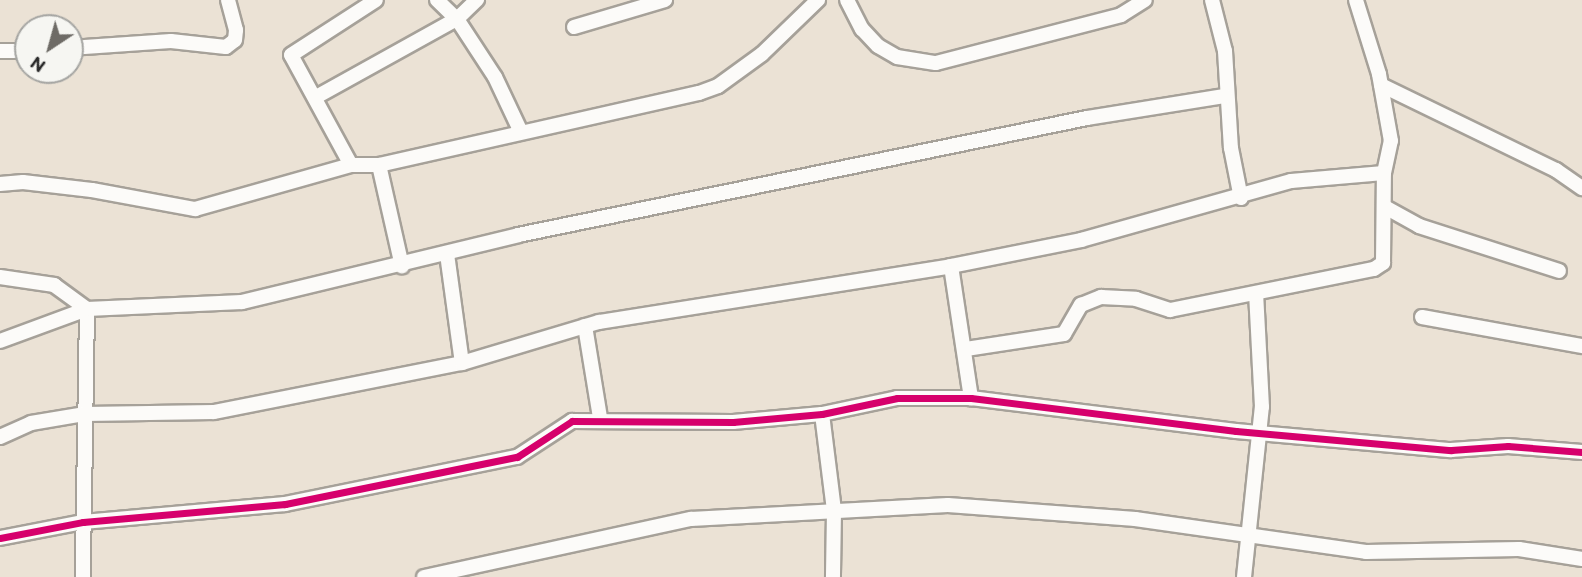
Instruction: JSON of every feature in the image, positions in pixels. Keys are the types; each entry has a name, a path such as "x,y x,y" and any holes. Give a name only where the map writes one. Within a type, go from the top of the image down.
{"street":[{"path":"84,47 171,41 226,47 235,40 236,30 228,0"},
{"path":"351,165 291,55 376,0"},
{"path":"437,0 457,19 495,77 522,132"},
{"path":"316,97 457,19 477,0"},
{"path":"574,27 665,0"},
{"path":"0,184 23,181 92,190 195,209 351,165 379,165 718,86 762,54 818,0"},
{"path":"847,0 862,29 878,46 897,57 936,63 1121,15 1145,0"},
{"path":"1212,0 1225,51 1226,96 1241,198"},
{"path":"966,349 1064,334 1081,305 1101,297 1136,299 1170,310 1256,295 1374,269 1383,263 1384,173 1391,141 1381,85 1356,0"},
{"path":"1381,85 1556,170 1582,188"},
{"path":"0,341 87,309 242,302 447,254 1087,118 1226,96"},
{"path":"379,165 402,266"},
{"path":"0,437 31,424 85,414 214,412 461,363 585,326 755,293 790,292 951,266 1081,240 1323,176 1384,173"},
{"path":"1385,208 1419,226 1559,271"},
{"path":"447,254 461,363"},
{"path":"951,266 966,349 971,398"},
{"path":"0,277 54,285 87,309"},
{"path":"1244,577 1260,433 1256,295"},
{"path":"83,577 87,309"},
{"path":"1422,317 1582,346"},
{"path":"585,326 600,418"},
{"path":"0,538 83,522 285,504 517,457 535,449 558,427 600,418 733,422 821,414 897,398 971,398 1260,433 1451,450 1508,446 1582,452"},
{"path":"821,414 834,511 833,577"},
{"path":"424,577 691,519 948,505 1135,519 1366,552 1519,549 1582,559"}],"cycle path":[{"path":"0,538 83,522 285,504 517,457 572,421 733,422 822,414 897,398 971,398 1236,431 1451,450 1508,446 1582,452"}]}
